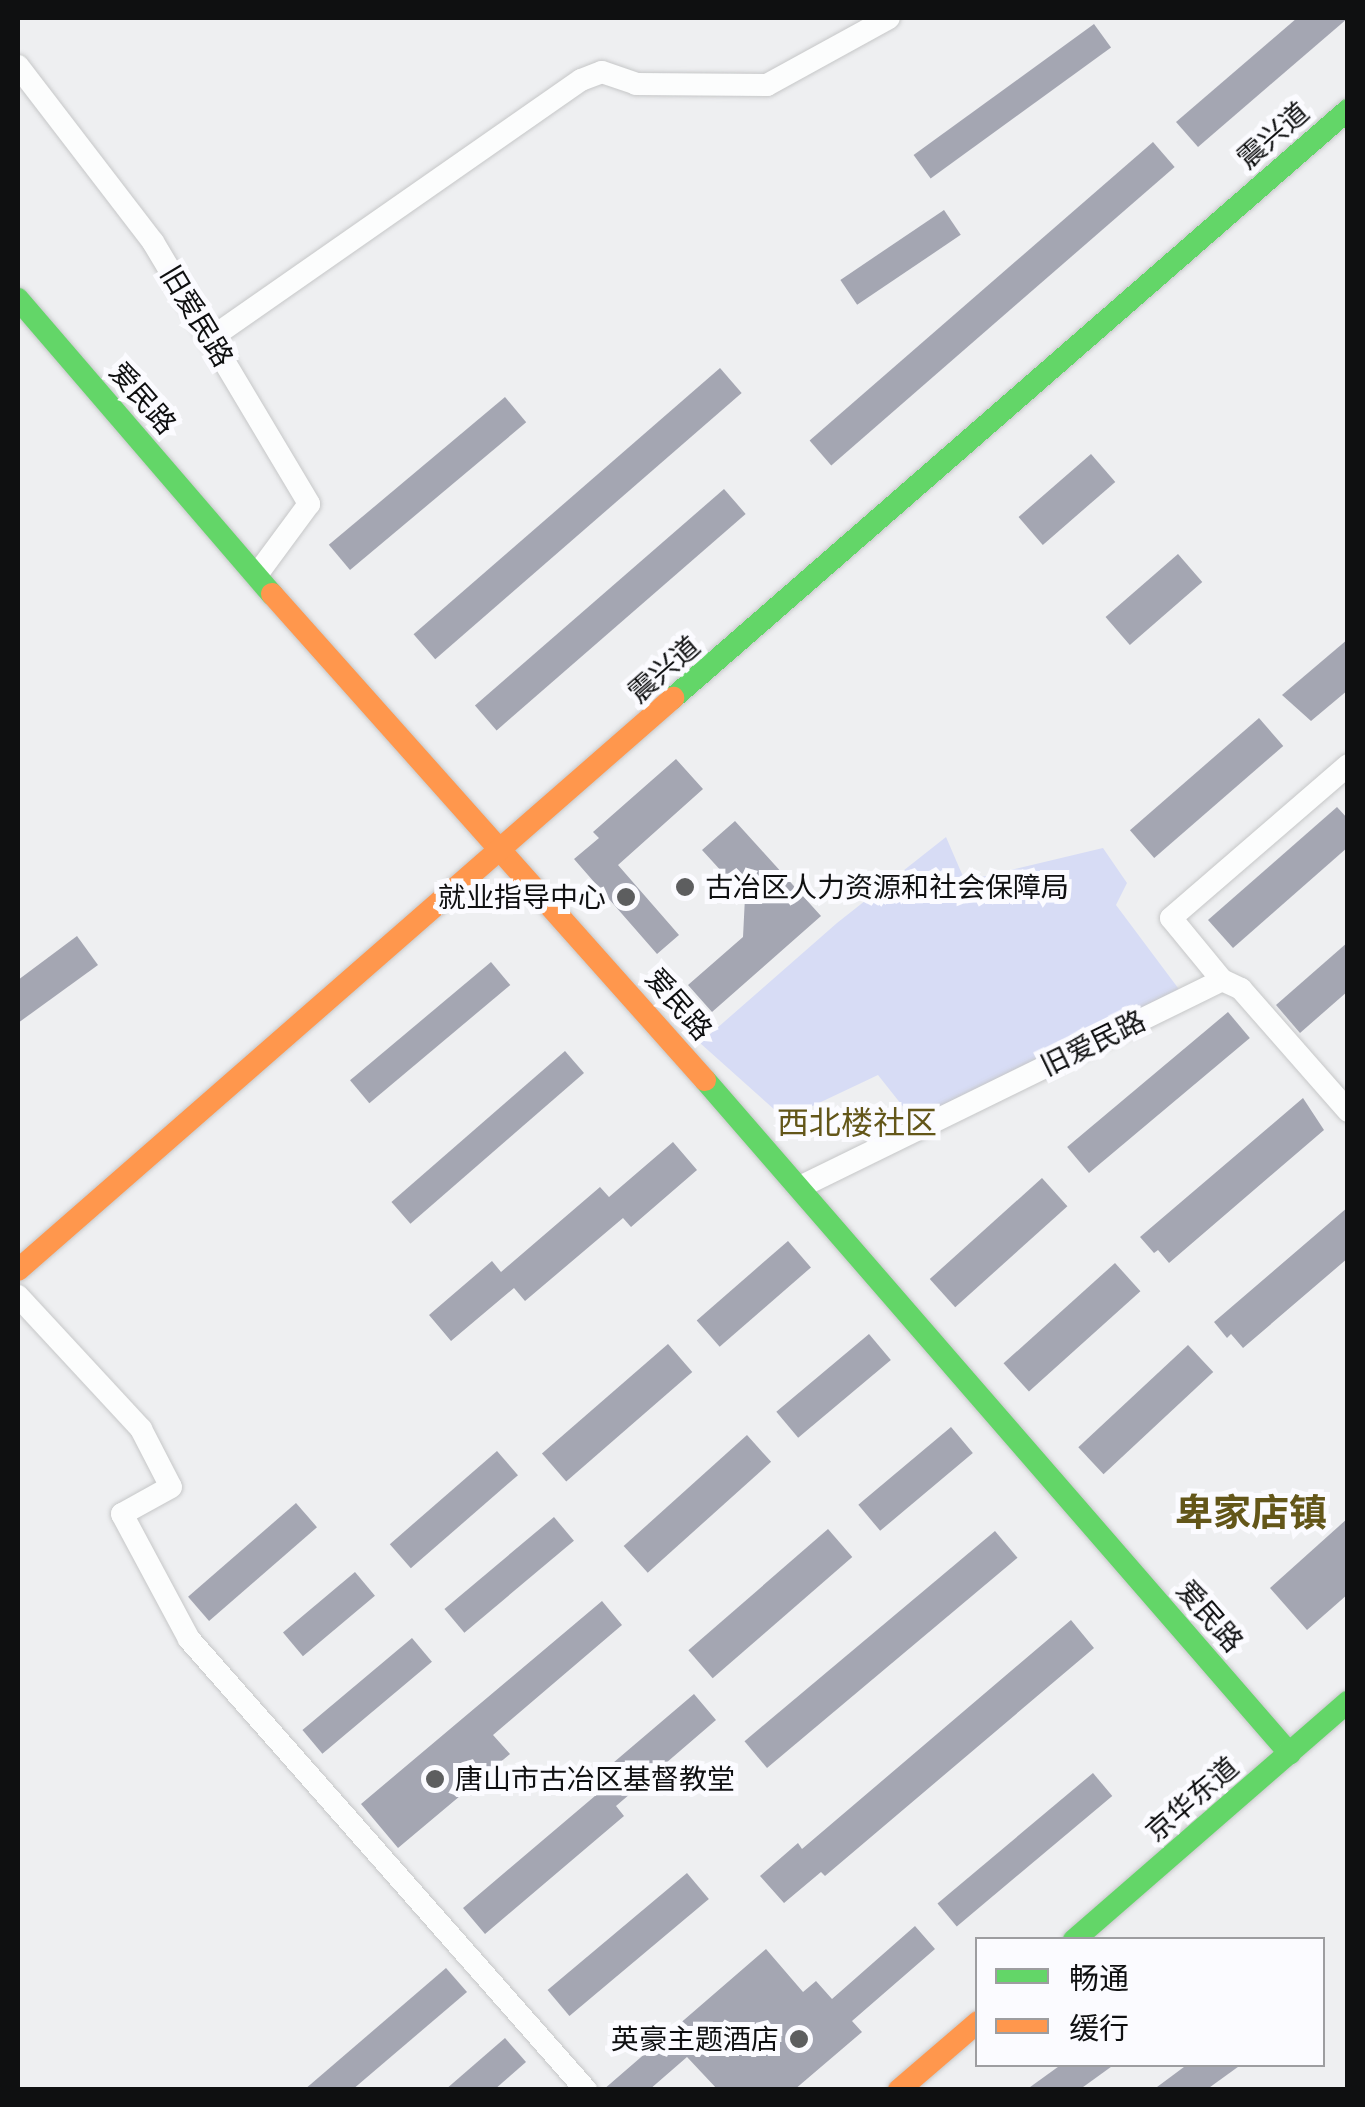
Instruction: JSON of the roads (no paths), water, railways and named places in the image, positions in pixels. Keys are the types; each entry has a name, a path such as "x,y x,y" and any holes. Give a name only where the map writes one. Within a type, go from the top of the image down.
{"street":[{"path":"210,338 581,80 602,72 636,84 767,85 889,18"},
{"name":"旧爱民路","path":"18,66 153,242 309,504 256,576"},
{"name":"震兴道","path":"18,1270 1348,110"},
{"name":"爱民路","path":"18,299 256,576 800,1187 1290,1754"},
{"path":"1348,766 1171,918 1222,980 1241,988 1348,1111"},
{"name":"旧爱民路","path":"800,1187 1222,980"},
{"path":"18,1296 140,1429 172,1488 122,1514 189,1639 586,2090"},
{"name":"京华东道","path":"1077,1937 1348,1702"},
{"path":"899,2090 975,2025"}],"place":[{"name":"古冶区人力资源和社会保障局","path":"685,887"},
{"name":"就业指导中心","path":"626,897"},
{"name":"唐山市古冶区基督教堂","path":"435,1779"},
{"name":"英豪主题酒店","path":"799,2039"}],"district":[{"name":"西北楼社区","path":"857,1123"},
{"name":"卑家店镇","path":"1251,1513"}]}
